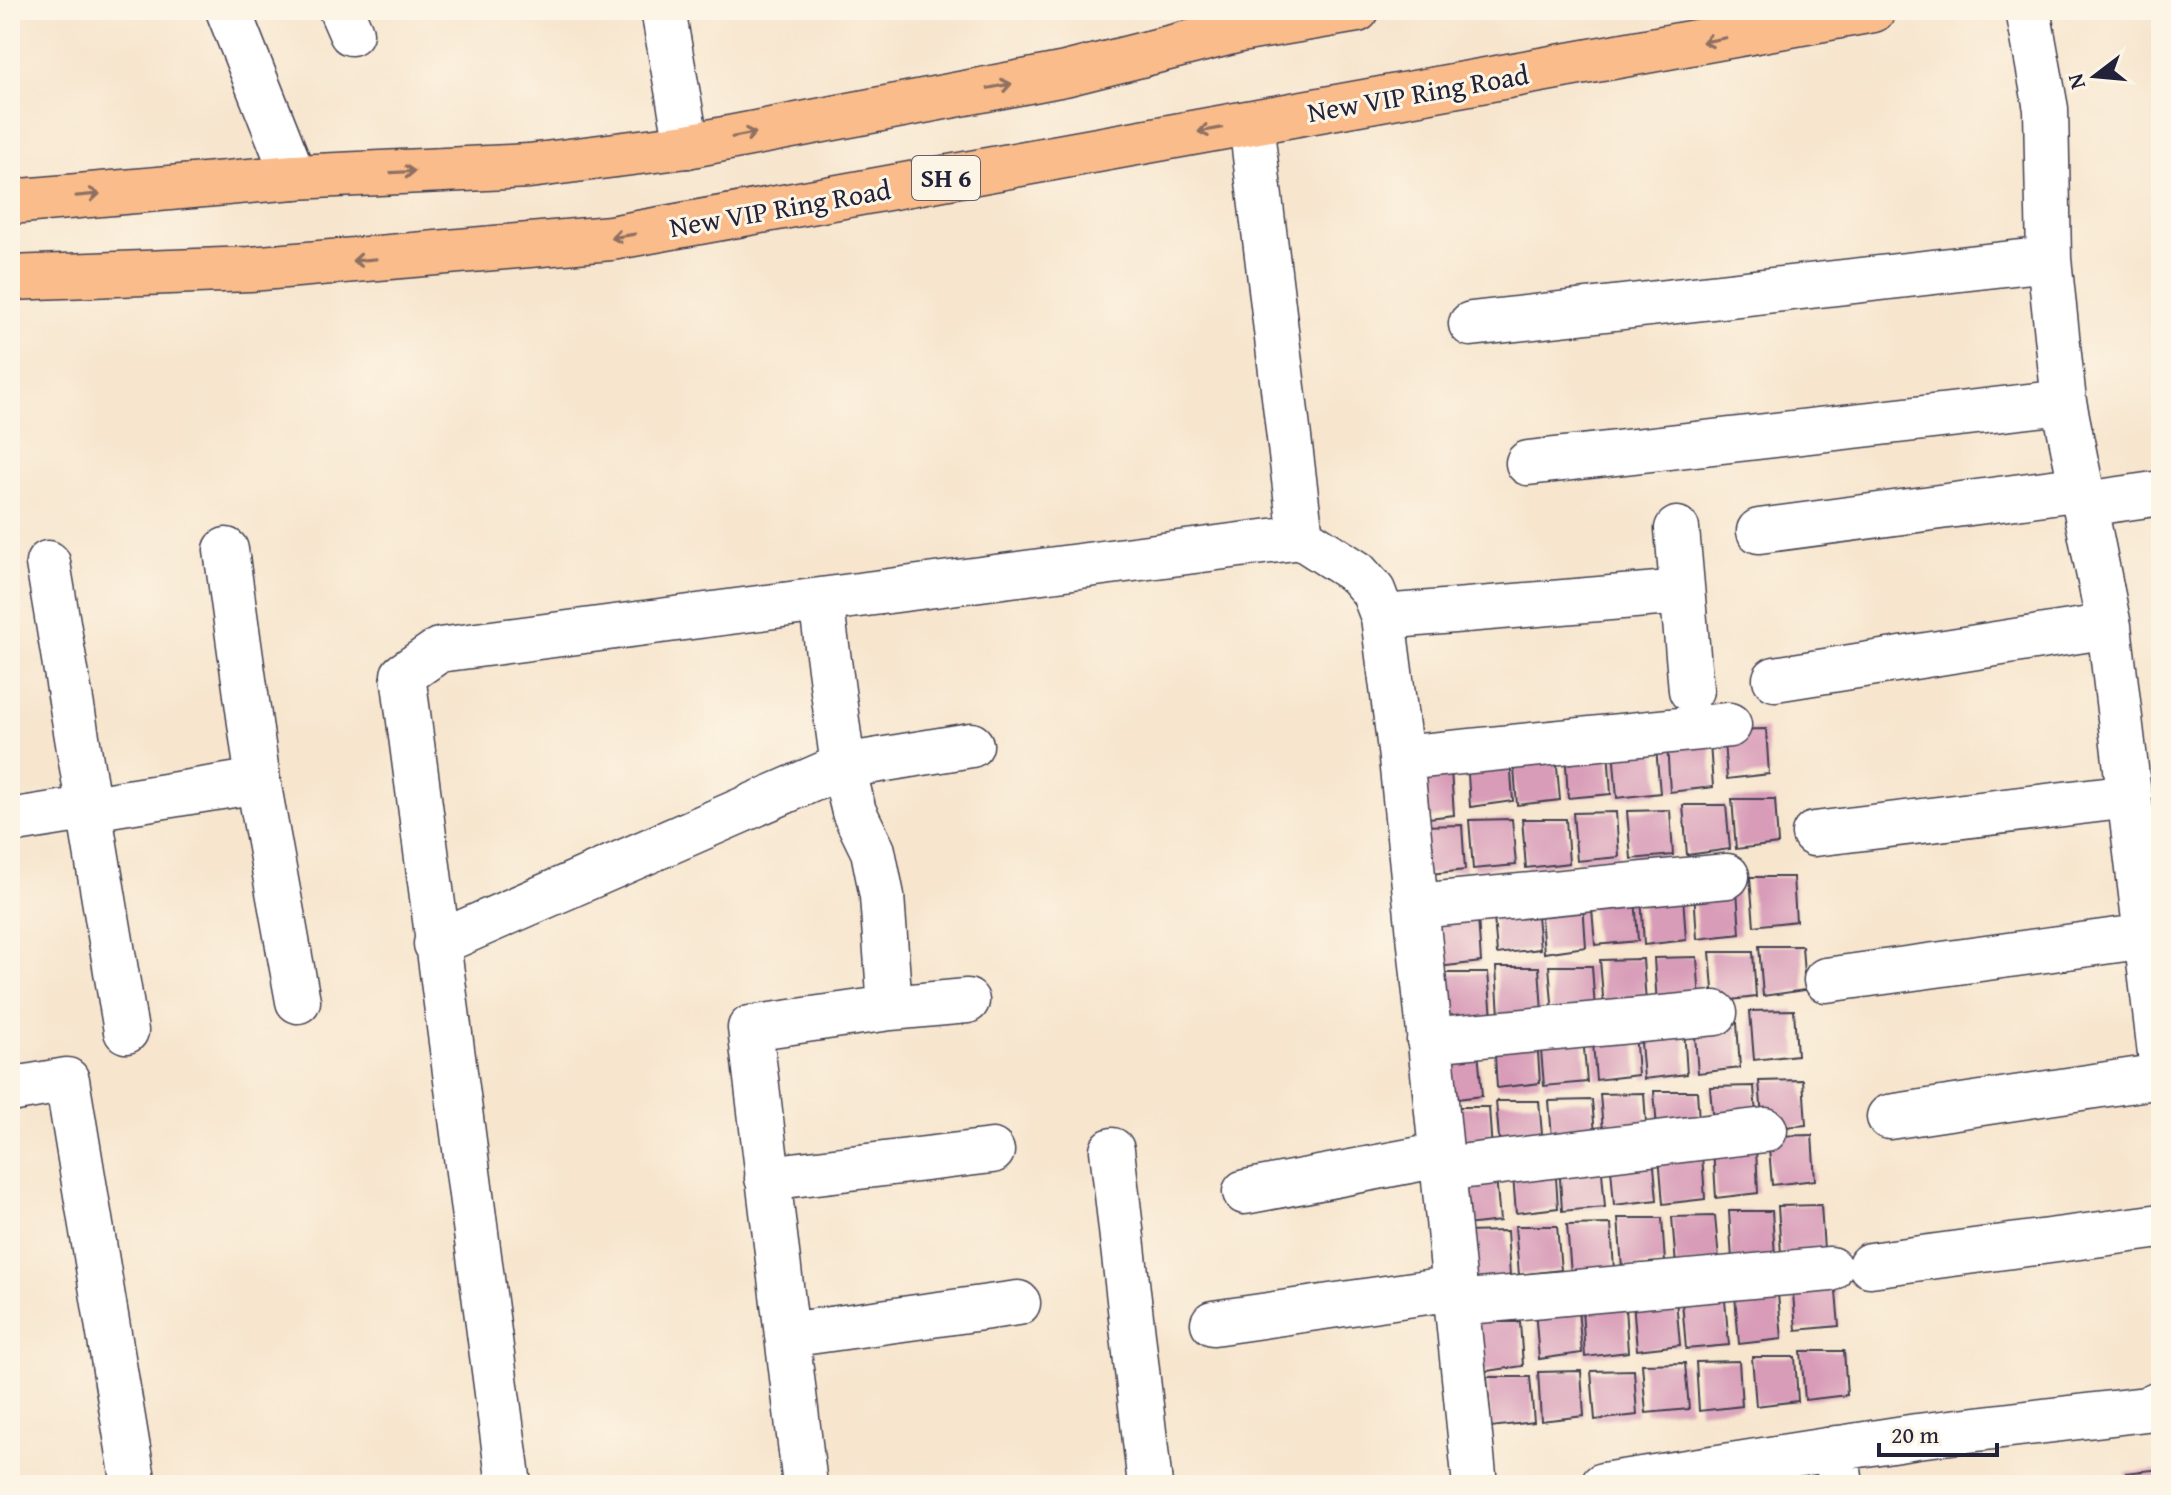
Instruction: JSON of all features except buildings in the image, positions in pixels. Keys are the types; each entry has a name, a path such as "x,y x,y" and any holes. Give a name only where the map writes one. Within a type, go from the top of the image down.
{"main road":[{"path":"10,202 294,177 529,166 687,146 1065,74 1240,30 1357,10"},
{"name":"New VIP Ring Road","path":"10,278 250,269 611,238 1873,10"}],"street":[{"path":"228,10 294,177"},
{"path":"663,10 687,146"},
{"path":"2028,10 2046,109 2049,259 2064,402 2109,626 2161,1062"},
{"path":"1251,123 1301,537"},
{"path":"1471,324 2049,259"},
{"path":"1528,463 2064,402"},
{"path":"1759,531 2083,496 2161,493"},
{"path":"1677,529 1691,690"},
{"path":"509,1485 403,675 439,650 1301,537 1357,573 1373,591 1383,617 1417,906 1475,1485"},
{"path":"226,550 258,781 298,1001"},
{"path":"48,563 126,1031"},
{"path":"1383,617 1682,592"},
{"path":"821,601 843,766 854,812 873,851 882,896 890,1008"},
{"path":"1775,679 2109,626"},
{"path":"1401,758 1729,725"},
{"path":"436,944 843,766 971,745"},
{"path":"10,821 258,781"},
{"path":"1814,834 2130,796"},
{"path":"1417,906 1727,876"},
{"path":"1826,980 2147,936"},
{"path":"805,1485 750,1028 890,1008 967,1001"},
{"path":"1429,1040 1715,1013"},
{"path":"1889,1117 2161,1076"},
{"path":"10,1090 67,1080 134,1485"},
{"path":"1245,1192 1442,1162 1765,1130"},
{"path":"1112,1150 1150,1485"},
{"path":"767,1178 992,1151"},
{"path":"1213,1323 1456,1296 1850,1267 2161,1226"},
{"path":"787,1335 1018,1303"},
{"path":"1603,1485 1838,1466 2146,1409 2161,1402"}]}
